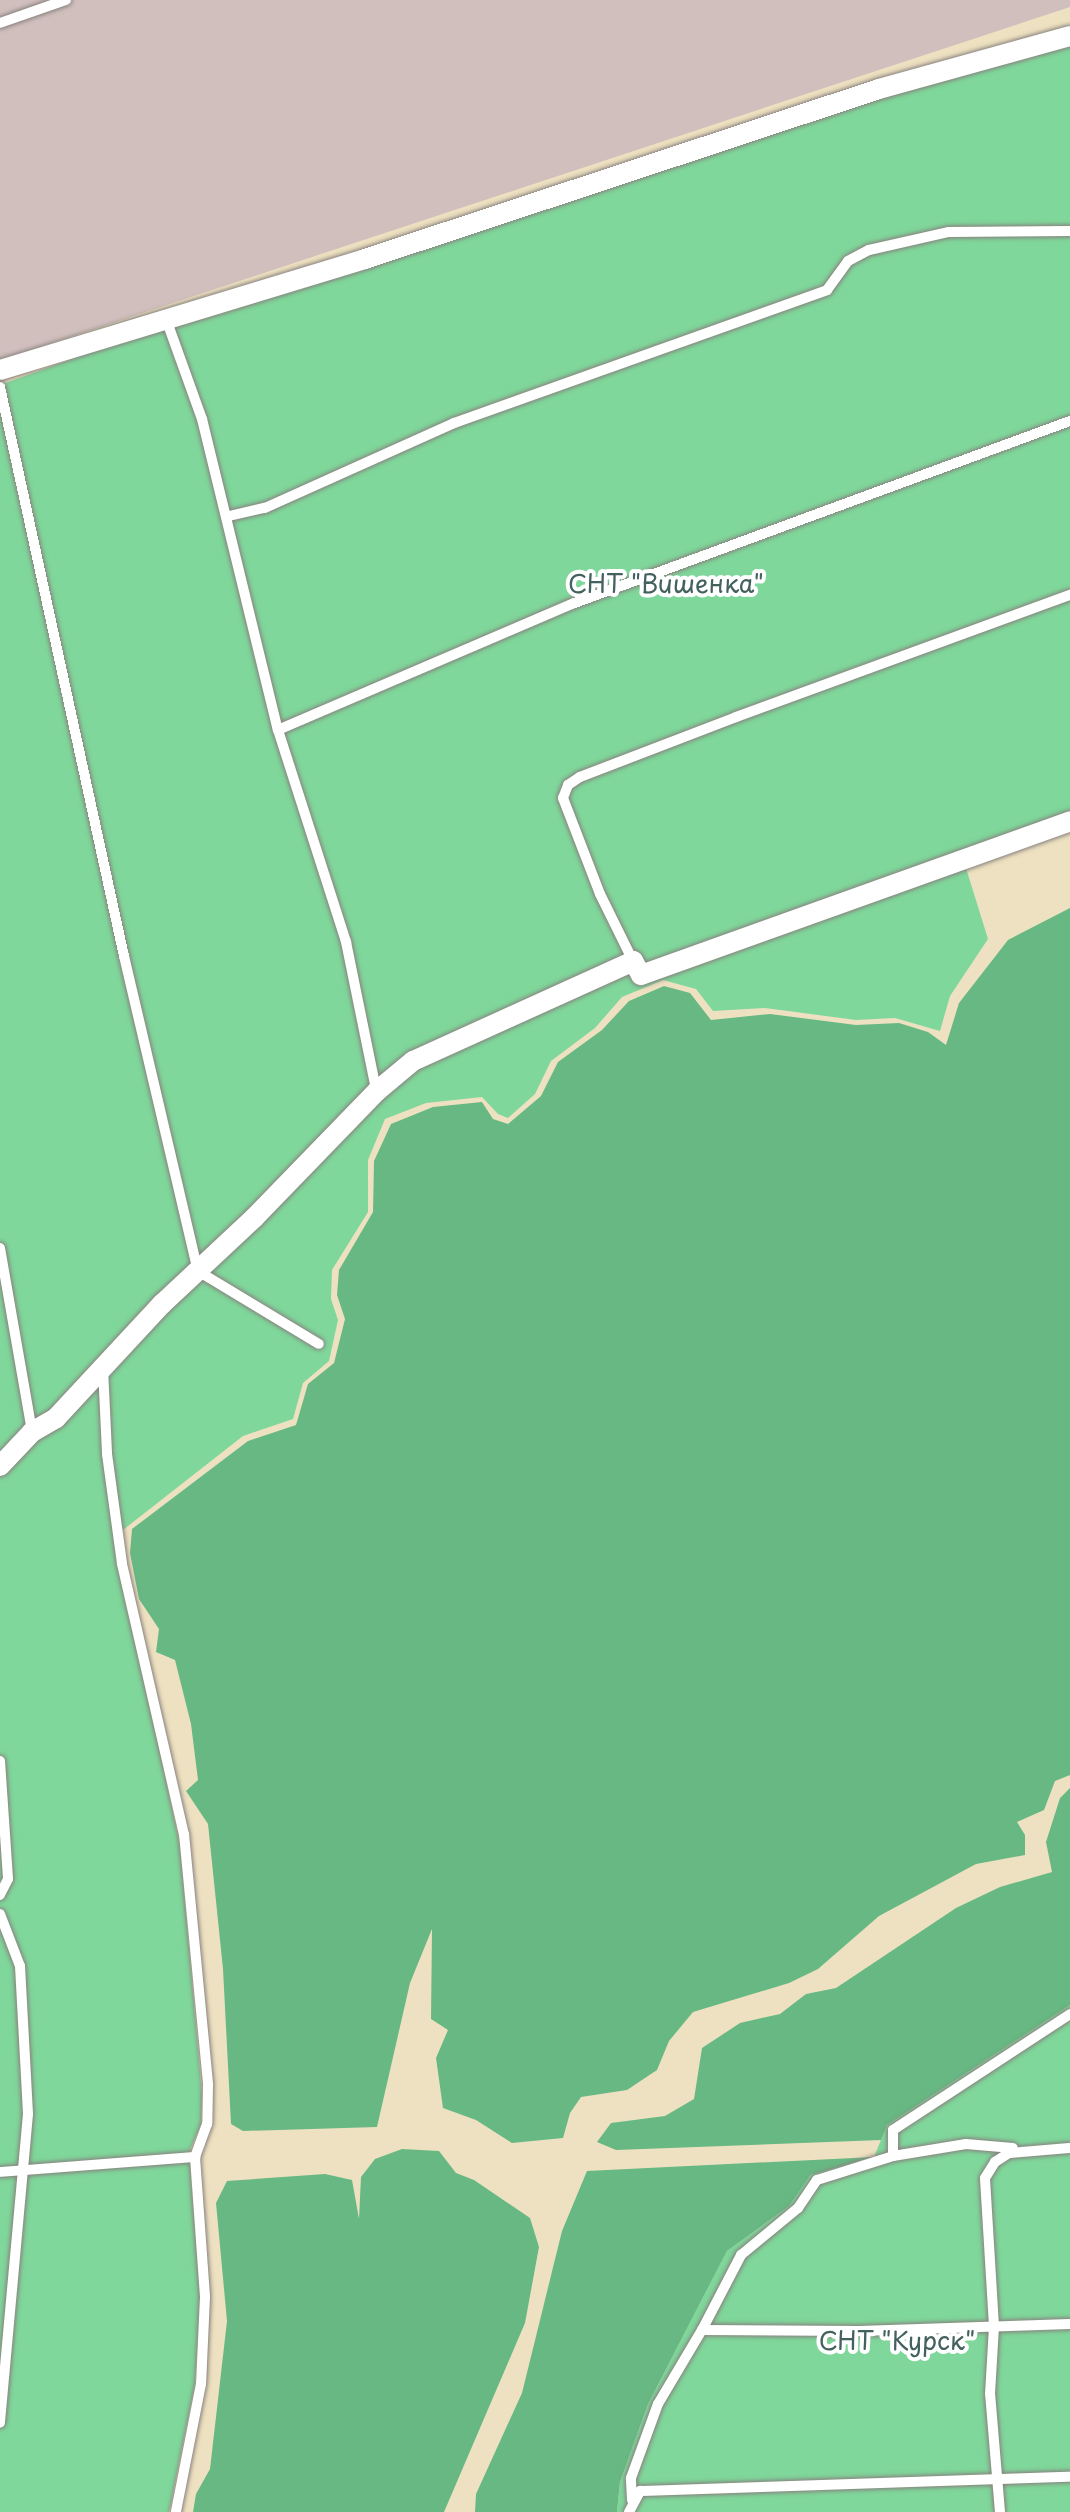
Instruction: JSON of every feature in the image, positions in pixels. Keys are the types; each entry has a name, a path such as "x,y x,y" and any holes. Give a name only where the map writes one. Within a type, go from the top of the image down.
{"street":[{"path":"0,370 879,90 1070,36"},
{"path":"0,1466 32,1432 56,1418 376,1090 413,1061 633,961 641,975 1070,821"}],"lane":[{"path":"0,22 66,0"},
{"path":"228,516 265,508 454,423 827,290 848,261 869,250 948,232 1070,231"},
{"path":"166,319 202,419 278,730 346,942 376,1090"},
{"path":"0,387 124,956 198,1271 319,1344"},
{"path":"278,730 572,604 1070,421"},
{"path":"633,961 600,894 563,798 568,786 632,757 1070,595"},
{"path":"0,1248 32,1432"},
{"path":"103,1367 107,1454 122,1564 184,1834 208,2086 207,2124 195,2158 205,2297 201,2384 176,2512"},
{"path":"0,1761 8,1879 0,1894"},
{"path":"0,1914 20,1966 28,2114 26,2171 20,2186 0,2423"},
{"path":"894,2156 893,2130 1070,2014"},
{"path":"630,2506 631,2478 658,2404 742,2255 798,2208 817,2180 894,2156 966,2144 1038,2150"},
{"path":"1000,2512 990,2394 994,2326 986,2178 995,2162 1008,2153 1070,2148"},
{"path":"0,2172 195,2158"},
{"path":"702,2330 1070,2324"},
{"path":"630,2506 640,2491 1070,2477"}],"shaded area":[{"path":"0,0 1070,0 1070,7 0,360"}],"green space":[{"name":"СНТ \"Вишенка\"","path":"1070,42 1070,812 961,852 988,939 950,996 940,1031 895,1018 856,1020 765,1008 713,1011 696,989 663,980 622,997 595,1028 551,1061 535,1094 508,1118 498,1114 482,1097 426,1103 385,1119 368,1160 368,1212 332,1270 331,1299 338,1320 329,1361 303,1383 293,1419 243,1436 114,1537 180,1846 202,2095 201,2124 189,2152 200,2297 195,2384 169,2512 0,2512 0,385 164,326 880,95"},
{"path":"1070,908 1070,1775 1055,1781 1044,1810 1017,1822 1025,1835 1025,1855 976,1864 879,1916 818,1969 789,1983 693,2012 669,2041 657,2070 627,2090 581,2097 570,2113 563,2138 512,2143 476,2120 443,2108 436,2058 448,2030 431,2019 432,1929 410,1983 377,2127 243,2131 231,2124 223,1969 208,1824 186,1791 198,1780 191,1724 175,1660 156,1652 159,1629 139,1599 130,1553 132,1529 248,1441 296,1425 308,1384 334,1363 345,1319 337,1295 339,1270 373,1212 374,1161 391,1124 433,1107 482,1102 493,1119 508,1124 541,1096 558,1062 602,1030 629,1001 664,986 690,993 711,1020 770,1014 856,1025 899,1023 928,1032 946,1045 959,1003 1008,940"},
{"path":"1070,1788 1070,2005 887,2125 881,2140 616,2150 597,2142 611,2123 665,2116 694,2099 702,2048 740,2023 780,2014 806,1994 836,1988 956,1908 1000,1887 1052,1872 1046,1842 1060,1798"},
{"name":"СНТ \"Курск\"","path":"1070,2005 1070,2512 617,2512 620,2482 648,2404 727,2251 789,2206 809,2175 874,2157 887,2125"},
{"path":"402,2149 439,2151 456,2173 474,2180 530,2218 539,2247 525,2323 444,2512 193,2512 196,2494 210,2469 227,2321 216,2203 227,2181 325,2174 352,2180 359,2219 361,2177 375,2159"},
{"path":"874,2157 810,2175 789,2206 727,2251 648,2404 620,2482 617,2512 475,2512 476,2494 522,2393 562,2231 587,2171"}]}
